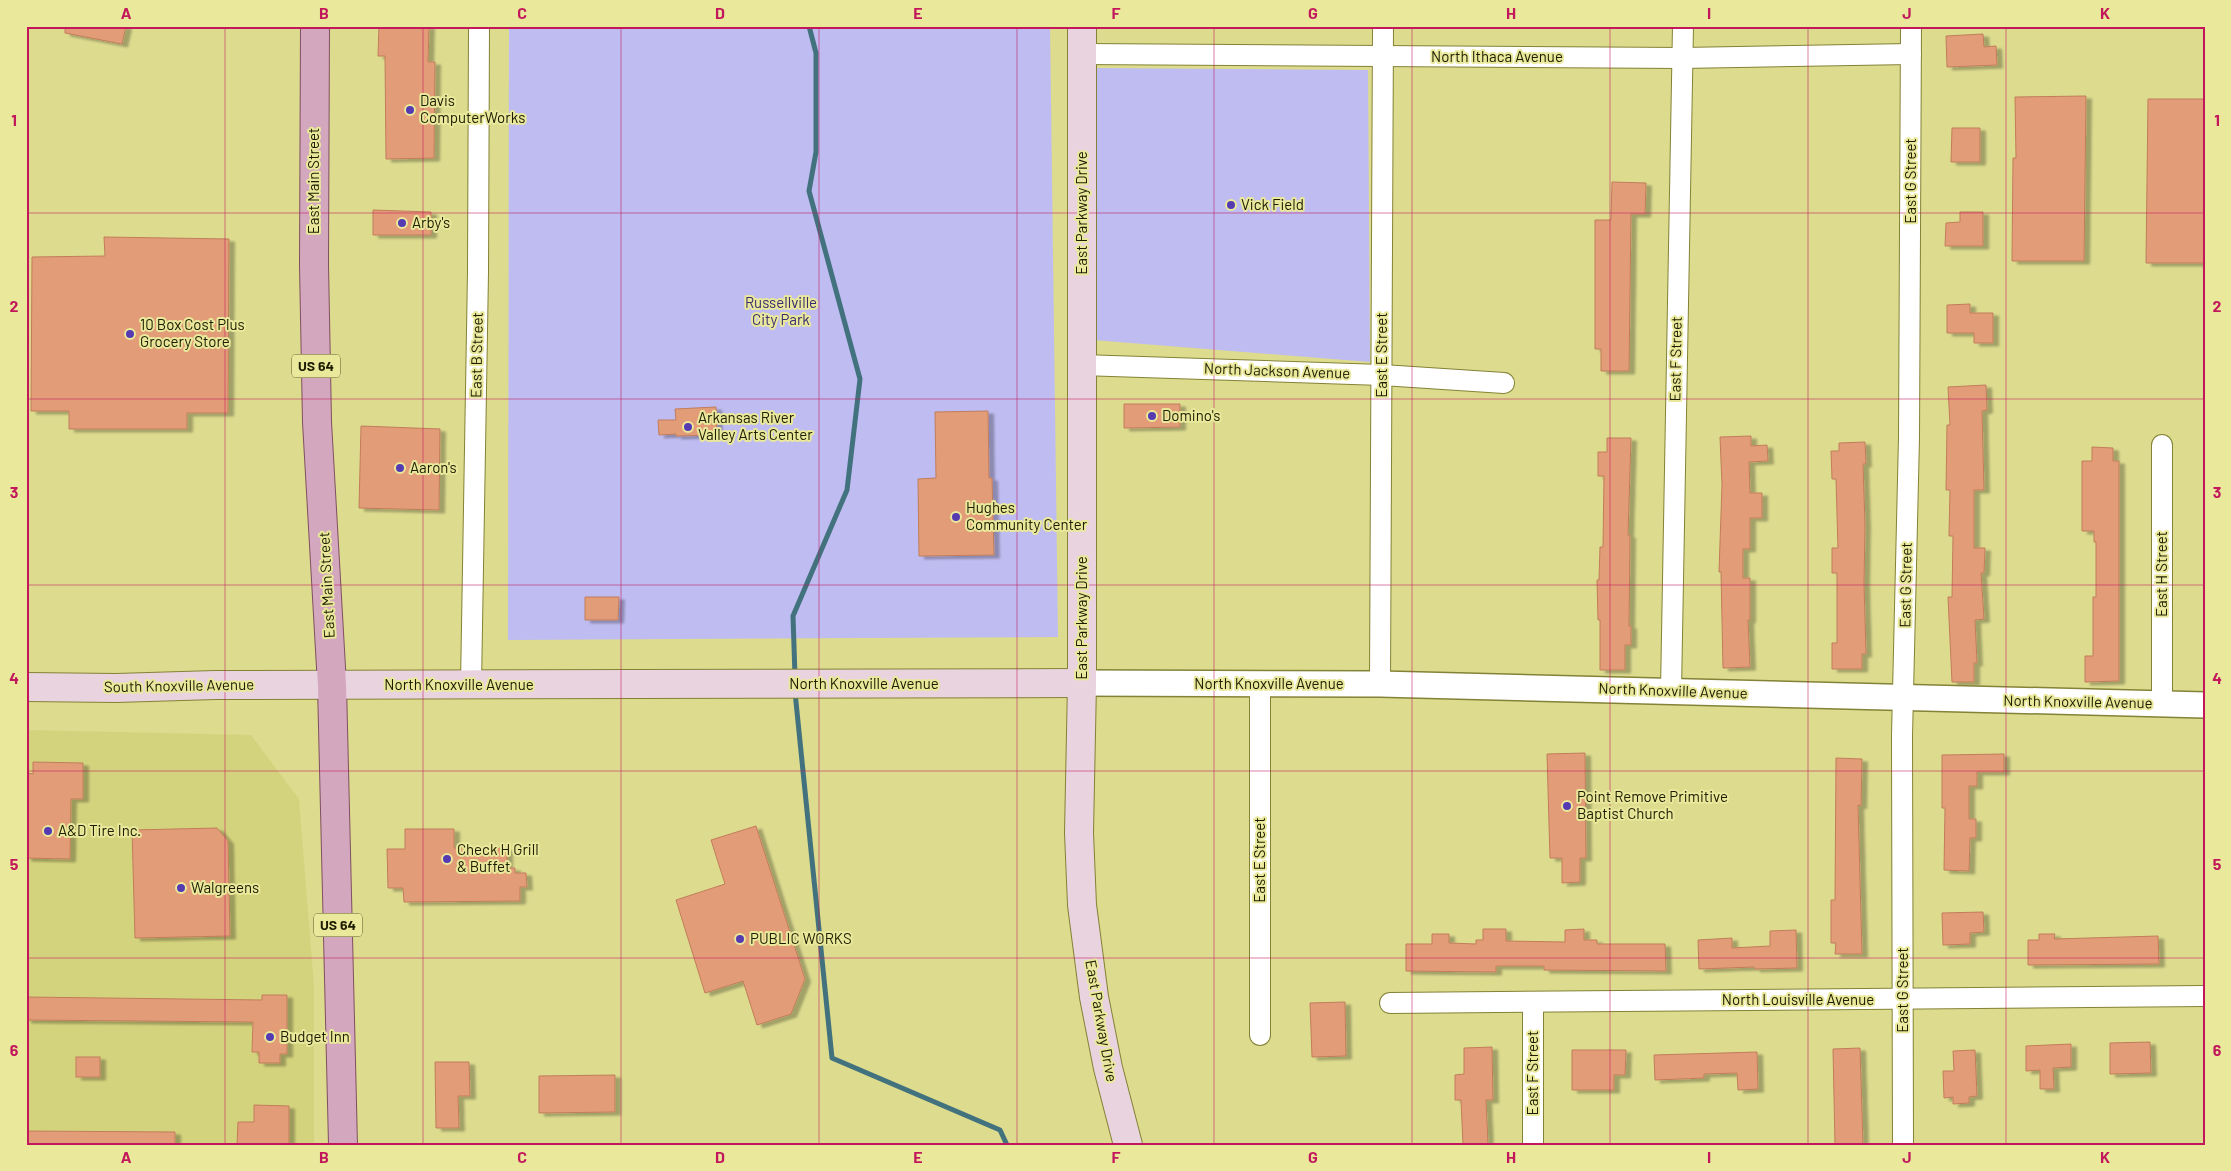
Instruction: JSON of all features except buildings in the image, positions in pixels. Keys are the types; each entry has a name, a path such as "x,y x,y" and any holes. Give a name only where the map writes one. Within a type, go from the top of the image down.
{"main road":[{"name":"East Main Street","path":"316,26 314,265 317,403 332,685 343,1145"},
{"name":"East Parkway Drive","path":"1082,26 1082,683 1079,833 1082,905 1094,997 1108,1068 1128,1145"},
{"name":"North Knoxville Avenue","path":"332,685 1082,683"},
{"name":"South Knoxville Avenue","path":"26,687 116,688 215,685 332,685"}],"street":[{"name":"East B Street","path":"471,685 478,263 479,26"},
{"name":"East E Street","path":"1380,684 1383,26"},
{"name":"East F Street","path":"1671,691 1683,26"},
{"name":"East G Street","path":"1904,1145 1903,698 1909,437 1911,26"},
{"name":"North Ithaca Avenue","path":"1082,54 1682,58 1911,54"},
{"name":"North Jackson Avenue","path":"1081,364 1382,375 1504,383"},
{"name":"East H Street","path":"2162,444 2162,704"},
{"name":"North Knoxville Avenue","path":"1082,683 1380,684 2205,705"},
{"name":"East E Street","path":"1260,684 1260,1035"},
{"name":"North Louisville Avenue","path":"1390,1003 2205,996"},
{"name":"East F Street","path":"1533,1002 1533,1145"}],"shaded area":[{"path":"26,730 251,735 299,799 314,987 314,1145 26,1145"}],"green space":[{"name":"Russellville City Park","path":"509,26 1050,26 1058,637 508,640"},
{"name":"Vick Field","path":"1096,68 1368,70 1370,362 1093,340"}],"waterway":[{"path":"795,676 793,616 847,490 860,379 809,191 816,152 816,53 809,26"},
{"path":"795,692 832,1058 1000,1130 1007,1145"}],"place":[{"name":"Davis ComputerWorks","path":"410,110"},
{"name":"Vick Field","path":"1231,205"},
{"name":"Arby's","path":"402,223"},
{"name":"10 Box Cost Plus Grocery Store","path":"130,334"},
{"name":"Domino's","path":"1152,416"},
{"name":"Arkansas River Valley Arts Center","path":"688,427"},
{"name":"Aaron's","path":"400,468"},
{"name":"Hughes Community Center","path":"956,517"},
{"name":"Point Remove Primitive Baptist Church","path":"1567,806"},
{"name":"A&D Tire Inc.","path":"48,831"},
{"name":"Check H Grill & Buffet","path":"447,859"},
{"name":"Walgreens","path":"181,888"},
{"name":"PUBLIC WORKS","path":"740,939"},
{"name":"Budget Inn","path":"270,1037"}]}
